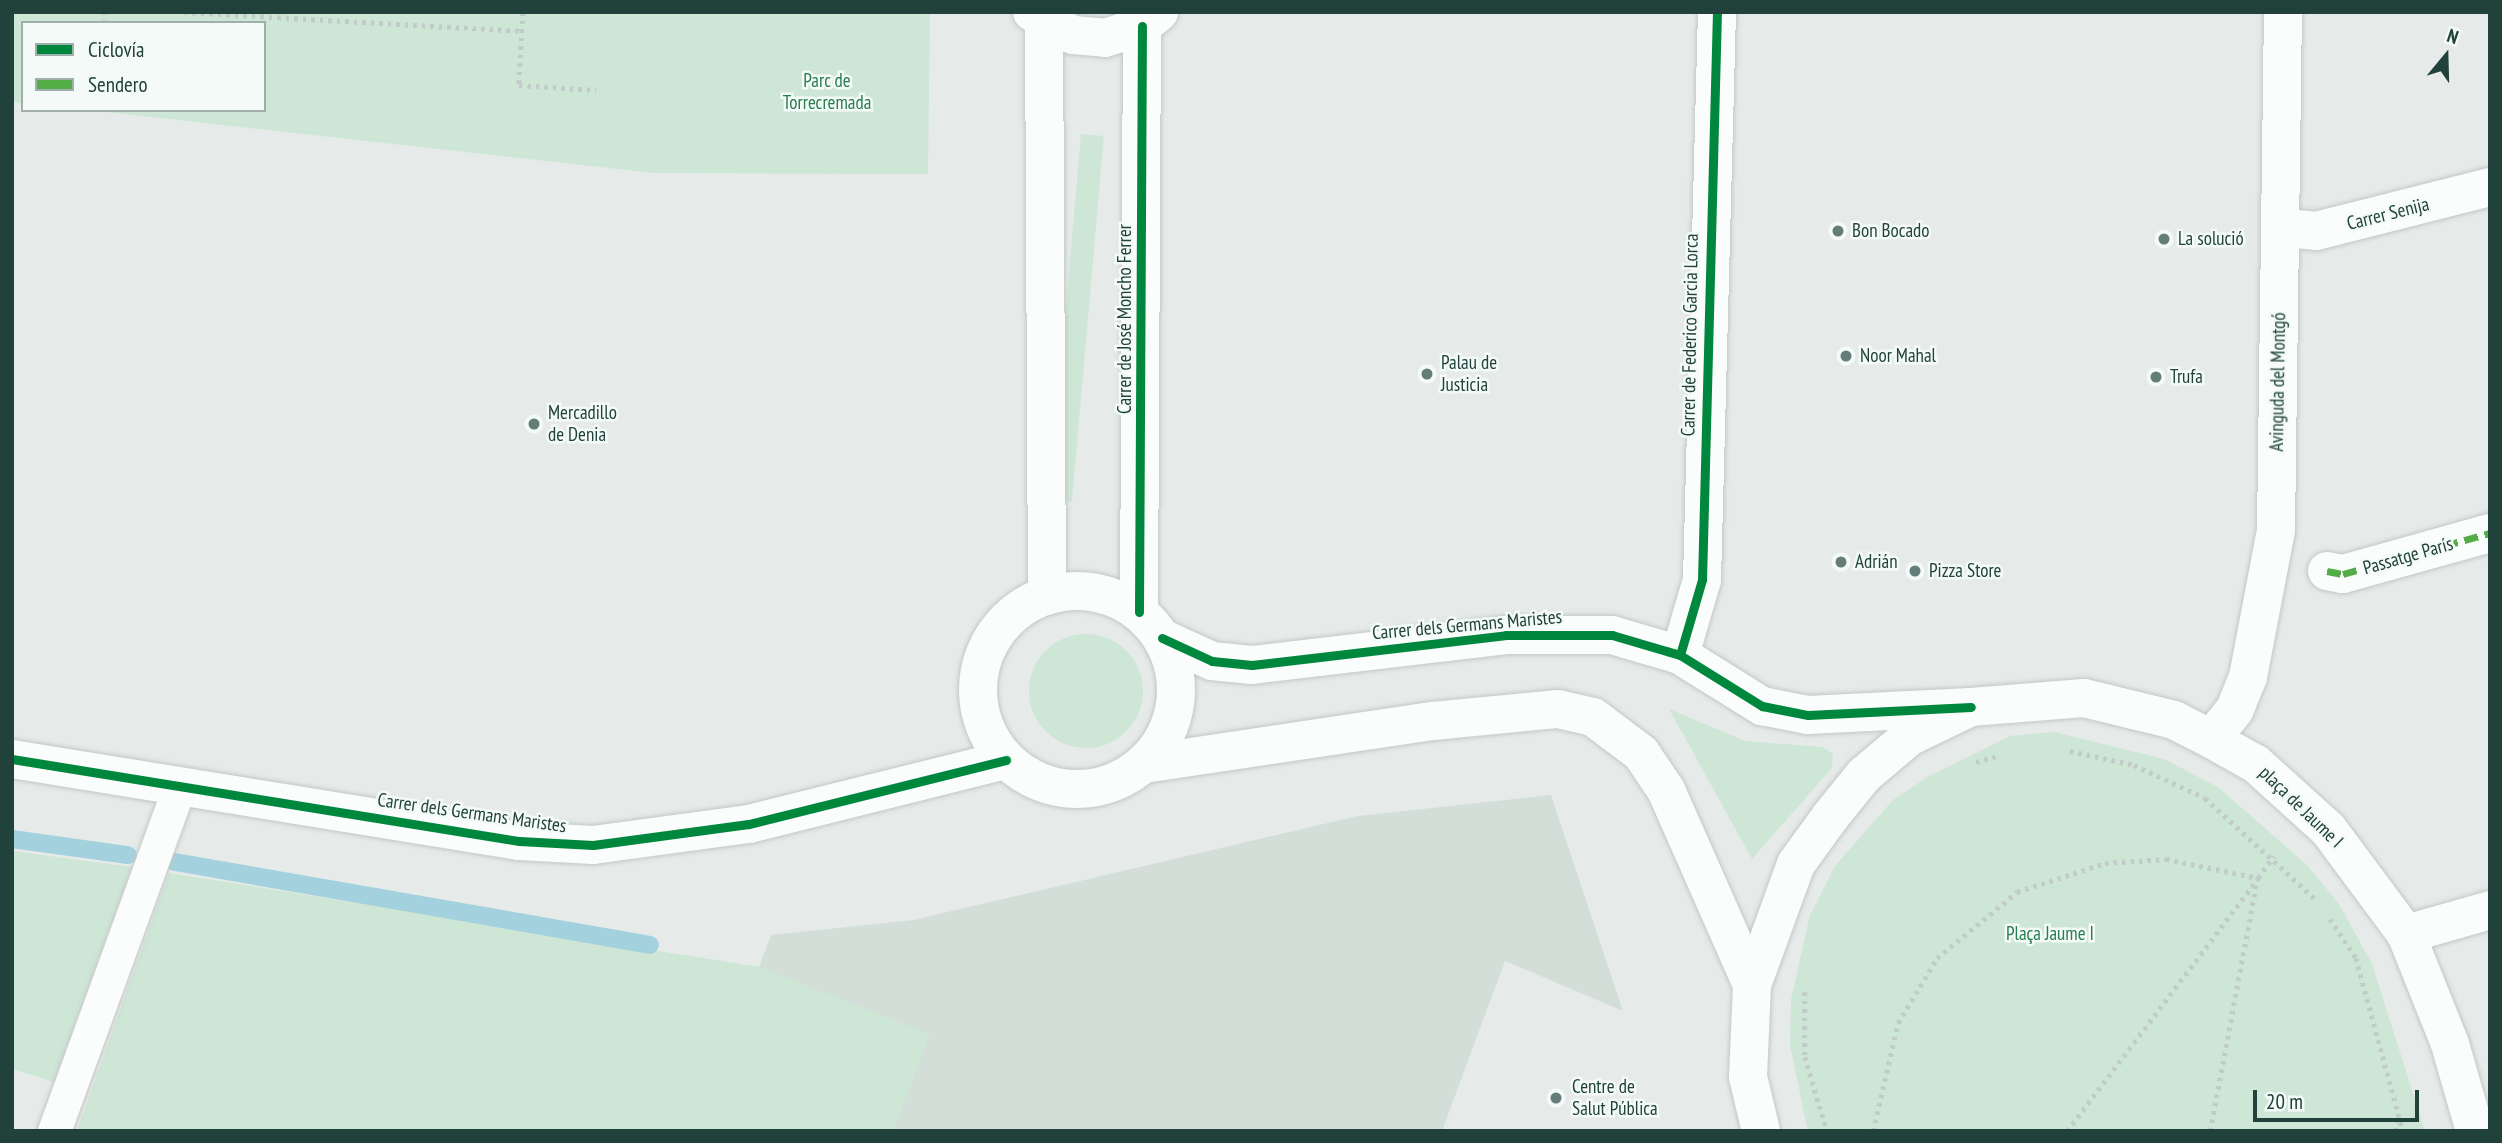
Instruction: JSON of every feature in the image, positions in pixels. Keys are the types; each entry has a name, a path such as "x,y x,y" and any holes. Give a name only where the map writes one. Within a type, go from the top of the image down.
{"street":[{"name":"Carrer de Federico Garcia Lorca","path":"1680,655 1702,580 1717,12"},
{"name":"Avinguda del Montgó","path":"2211,739 2235,709 2248,677 2273,559 2284,228 2283,12"},
{"path":"1046,595 1038,17 1073,36 1105,38 1150,19"},
{"name":"Carrer de José Moncho Ferrer","path":"1150,19 1151,625"},
{"name":"Carrer Senija","path":"2284,228 2316,231 2490,187"},
{"name":"Passatge París","path":"2327,571 2343,575 2490,533"},
{"path":"1079,590 1111,596 1151,625 1175,669 1176,704 1166,737 1144,764 1123,779 1074,790 1026,775 1006,760 979,709 984,652 1020,607 1046,595 1079,590"},
{"name":"Carrer dels Germans Maristes","path":"1151,625 1212,661 1252,664 1560,632 1612,635 1680,655 1762,706 1808,715 1971,707"},
{"name":"plaça de Jaume I","path":"1761,1131 1748,1077 1752,985 1796,864 1830,817 1864,775 1909,737 1971,707 2084,698 2174,720 2211,739 2256,764 2328,829 2406,934 2438,1009 2475,1131"},
{"path":"1144,764 1433,721 1558,709 1593,717 1642,753 1666,790 1752,985"},
{"name":"Carrer dels Germans Maristes","path":"12,760 520,841 593,845 749,824 1006,760"},
{"path":"2406,934 2490,910"}],"lane":[{"path":"54,1131 179,786"}],"path":[{"path":"184,12 522,31"},
{"path":"523,12 519,85 596,90"},
{"path":"2058,751 2134,765 2205,798 2274,855 2318,902"},
{"path":"1963,768 2007,754"},
{"path":"2067,1131 2274,855"},
{"path":"1873,1131 1898,1023 1917,990 1937,958 2017,892 2105,863 2166,859 2258,878"},
{"path":"2210,1131 2258,878"},
{"path":"2326,913 2356,958 2403,1131"},
{"path":"1805,981 1805,1057 1826,1131"},
{"path":"2395,1131 2398,1115"}],"shaded area":[{"path":"1551,795 1623,1011 1505,961 1442,1131 698,1131 771,935 913,920 1358,816"}],"green space":[{"name":"Parc de Torrecremada","path":"12,12 930,12 928,174 653,173 106,112 266,112 266,21 21,21 21,103 12,102"},
{"path":"1081,134 1104,136 1072,502 1049,500"},
{"path":"1086,634 1108,639 1126,651 1138,669 1143,691 1138,713 1126,731 1108,743 1086,748 1064,743 1046,731 1034,713 1029,691 1034,669 1046,651 1064,639"},
{"path":"1669,709 1745,741 1822,747 1833,754 1832,768 1752,859"},
{"name":"Plaça Jaume I","path":"2054,732 2164,759 2218,787 2307,865 2339,904 2372,964 2425,1131 1808,1131 1790,1046 1791,999 1810,915 1835,866 1893,800 1929,776 2010,736"},
{"path":"12,851 132,867 54,1082 12,1069"},
{"path":"169,873 760,967 930,1034 893,1131 77,1131"}],"waterway":[{"path":"12,839 128,855"},
{"path":"175,862 650,945"}],"marked path":[{"path":"2327,571 2343,574 2490,533"}],"cycle path":[{"path":"1680,655 1702,580 1717,12"},
{"path":"1139,612 1142,26"},
{"path":"1162,638 1212,661 1252,665 1506,635 1612,635 1680,655 1762,706 1808,715 1971,707"},
{"path":"12,759 519,841 593,845 749,824 1006,760"}],"place":[{"name":"Bon Bocado","path":"1838,231"},
{"name":"La solució","path":"2164,239"},
{"name":"Noor Mahal","path":"1846,356"},
{"name":"Palau de Justicia","path":"1427,374"},
{"name":"Trufa","path":"2156,377"},
{"name":"Mercadillo de Denia","path":"534,424"},
{"name":"Adrián","path":"1841,562"},
{"name":"Pizza Store","path":"1915,571"},
{"name":"Centre de Salut Pública","path":"1556,1098"}]}
